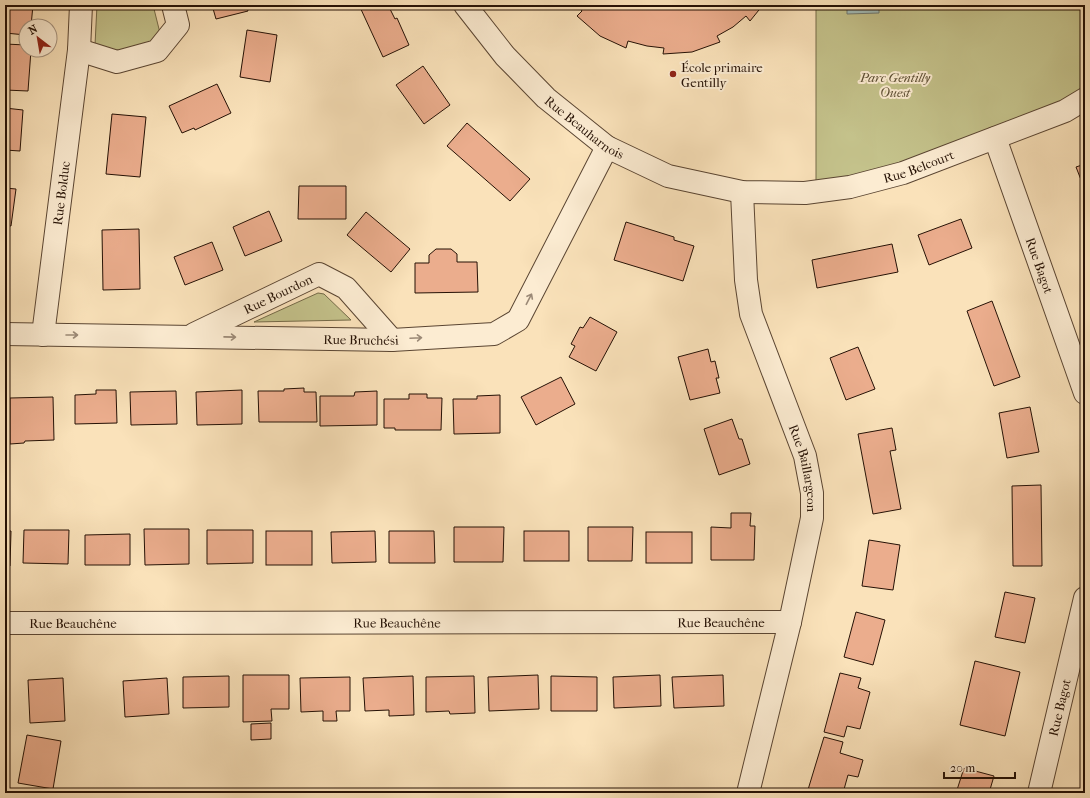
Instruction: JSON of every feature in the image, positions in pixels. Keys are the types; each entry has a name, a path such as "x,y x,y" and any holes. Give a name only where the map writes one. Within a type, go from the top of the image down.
{"street":[{"name":"Rue Bolduc","path":"43,335 79,50 81,5"},
{"path":"79,50 117,62 157,51 178,25 173,5"},
{"name":"Rue Beauharnois","path":"465,5 505,56 546,98 607,147 668,176 742,192"},
{"name":"Rue Belcourt","path":"742,192 805,192 850,187 903,173 1066,110 1085,99"},
{"name":"Rue Bagot","path":"995,138 1085,393"},
{"name":"Rue Bruchési","path":"5,334 392,340 494,334 518,320 607,147"},
{"name":"Rue Baillargeon","path":"742,192 746,280 752,314 805,456 812,494 812,518 790,622 748,793"},
{"name":"Rue Bourdon","path":"190,336 319,274 346,288 392,340"},
{"name":"Rue Bagot","path":"1039,793 1085,598"},
{"name":"Rue Beauchêne","path":"5,623 790,622"}],"green space":[{"path":"97,5 153,5 160,33 157,41 116,54 95,45"},
{"name":"Parc Gentilly Ouest","path":"816,5 1085,5 1085,92 897,167 816,186"},
{"path":"318,293 324,294 351,320 254,322"}],"water":[{"path":"847,5 879,5 879,13 847,14"}],"building":[{"path":"5,5 33,5 32,18 18,18 18,34 5,33"},
{"path":"212,5 246,5 248,11 216,19"},
{"path":"359,5 388,5 395,19 397,18 409,45 383,57"},
{"path":"578,5 763,5 750,21 746,16 733,27 717,36 720,42 692,52 663,54 664,48 647,46 628,41 626,48 600,36 577,16 582,11"},
{"path":"247,30 277,35 270,82 240,77"},
{"path":"5,44 18,45 18,58 30,58 28,91 5,90"},
{"path":"423,66 450,105 424,124 396,85"},
{"path":"217,84 231,113 195,130 194,128 182,133 169,106"},
{"path":"5,108 23,110 20,151 5,150"},
{"path":"112,114 146,117 140,177 106,174"},
{"path":"467,123 530,179 510,201 447,146"},
{"path":"1085,164 1085,190 1076,167"},
{"path":"299,186 346,186 346,219 298,219"},
{"path":"5,188 16,189 11,226 5,225"},
{"path":"269,211 282,241 245,256 233,227"},
{"path":"366,212 410,249 391,272 347,235"},
{"path":"961,219 972,248 929,265 918,235"},
{"path":"626,222 674,237 674,240 694,246 683,281 614,260"},
{"path":"139,229 140,289 103,290 102,230"},
{"path":"212,242 223,270 185,285 174,257"},
{"path":"892,244 898,272 817,288 812,260"},
{"path":"436,249 451,249 457,254 457,262 477,262 478,292 415,293 415,263 429,263 429,255"},
{"path":"992,301 1020,377 994,386 967,311"},
{"path":"590,317 617,332 596,371 569,357 575,346 571,344 580,327 583,328"},
{"path":"858,347 875,389 846,400 830,358"},
{"path":"708,349 711,362 715,361 719,378 716,378 720,393 690,400 678,357"},
{"path":"561,377 575,404 536,425 521,397"},
{"path":"304,388 304,392 316,392 317,422 259,422 258,391 284,391 284,389"},
{"path":"96,390 116,390 117,423 75,424 75,395 96,394"},
{"path":"242,390 242,424 197,425 196,392"},
{"path":"176,391 177,424 131,425 130,392"},
{"path":"377,391 377,425 320,426 320,396 354,396 355,392"},
{"path":"409,394 427,394 427,398 442,398 441,430 395,430 395,428 384,428 384,399 409,399"},
{"path":"500,395 500,433 454,434 453,399 477,399 477,396"},
{"path":"53,397 54,440 25,441 24,443 10,444 10,398"},
{"path":"1030,407 1039,452 1007,458 999,413"},
{"path":"732,419 739,439 742,439 750,464 719,475 704,429"},
{"path":"892,428 896,450 890,451 901,509 873,514 858,434"},
{"path":"1041,485 1042,566 1013,566 1012,486"},
{"path":"731,513 751,513 750,526 755,526 754,560 711,560 711,527 731,528"},
{"path":"454,527 504,527 503,562 454,562"},
{"path":"588,527 633,527 632,561 588,561"},
{"path":"144,529 189,529 189,564 145,565"},
{"path":"24,530 69,530 68,564 23,563"},
{"path":"207,530 253,530 253,563 207,564"},
{"path":"5,531 11,531 10,566 5,566"},
{"path":"266,531 312,531 312,565 266,565"},
{"path":"375,531 376,562 332,563 331,532"},
{"path":"389,531 434,531 435,563 389,563"},
{"path":"524,531 569,531 569,561 524,561"},
{"path":"646,532 692,532 692,563 646,563"},
{"path":"130,534 130,565 85,565 85,535"},
{"path":"869,540 900,545 893,590 862,586"},
{"path":"1005,592 1035,598 1025,643 995,637"},
{"path":"856,612 885,620 873,665 844,657"},
{"path":"975,661 1020,672 1005,736 960,725"},
{"path":"840,673 861,678 858,688 870,692 860,729 847,726 844,737 824,732"},
{"path":"243,675 289,675 289,709 271,709 272,721 243,722"},
{"path":"538,675 539,709 489,711 488,677"},
{"path":"660,675 661,706 614,708 613,677"},
{"path":"723,675 724,706 674,708 672,677"},
{"path":"229,676 229,707 183,708 183,677"},
{"path":"413,676 414,715 389,716 389,710 365,711 363,678"},
{"path":"474,676 475,713 450,714 449,711 426,712 426,677"},
{"path":"551,676 597,677 597,711 551,711"},
{"path":"350,677 350,711 336,711 337,721 323,721 323,711 301,712 300,678"},
{"path":"63,678 65,721 30,723 28,680"},
{"path":"167,678 169,714 125,717 123,681"},
{"path":"271,723 271,739 251,740 251,724"},
{"path":"27,735 61,741 53,789 18,783"},
{"path":"824,737 843,742 840,753 863,760 858,777 848,775 843,793 831,791 830,793 807,793"},
{"path":"964,768 994,776 989,793 956,793"}],"place":[{"name":"École primaire Gentilly","path":"673,74"}]}
